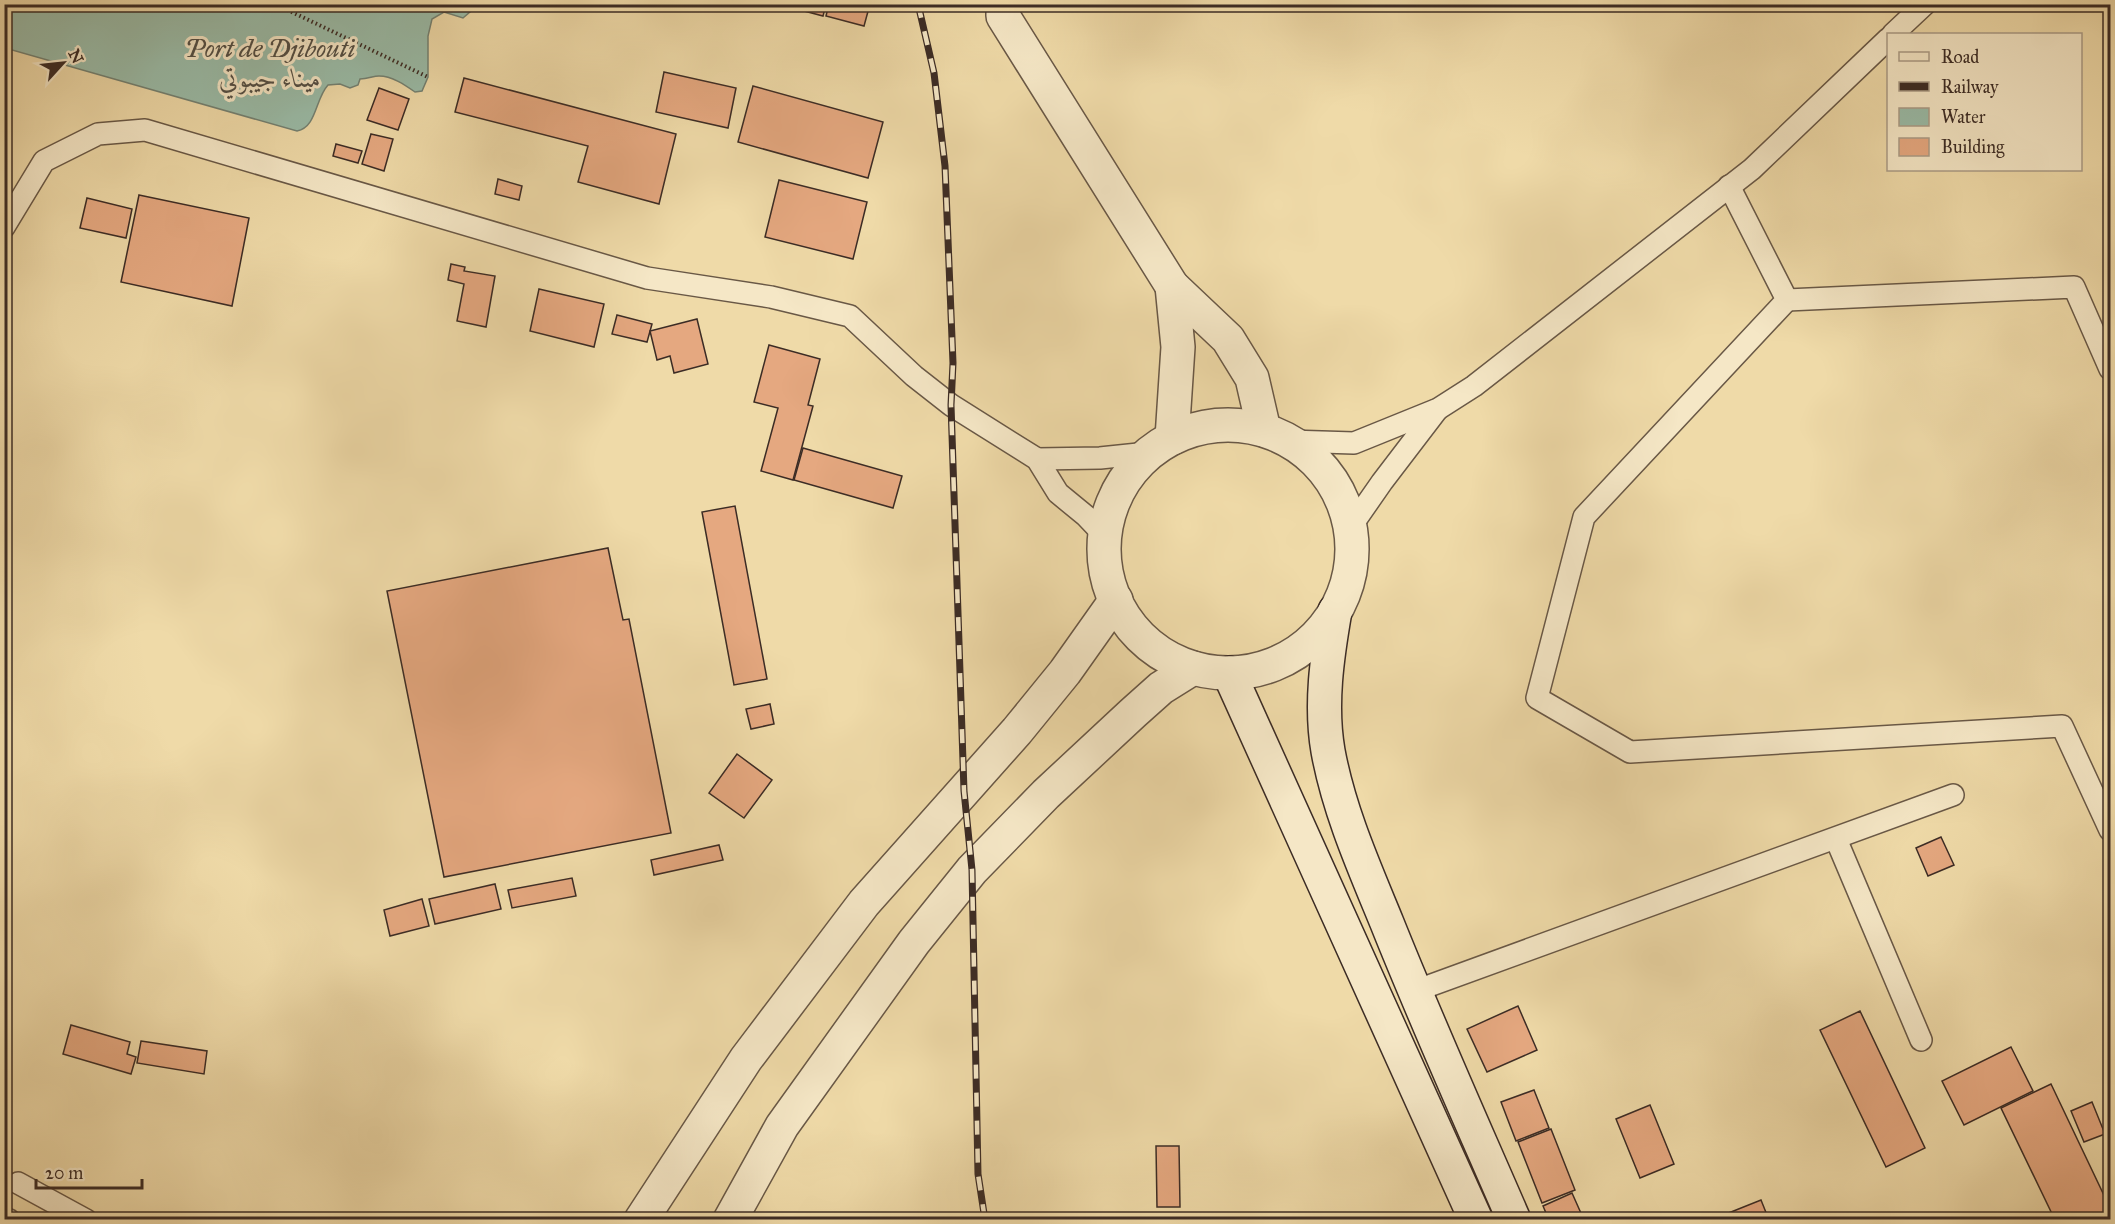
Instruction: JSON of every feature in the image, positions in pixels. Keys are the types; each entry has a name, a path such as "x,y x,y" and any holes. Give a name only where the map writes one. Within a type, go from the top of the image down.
{"street":[{"path":"1001,8 1172,286 1228,339 1252,378 1277,436"},
{"path":"1160,446 1178,376 1178,347 1172,286"},
{"path":"1217,425 1241,425 1277,436 1311,457 1330,477 1343,501 1350,528 1352,556 1347,585 1335,611 1317,637 1291,656 1262,669 1230,673 1193,668 1161,652 1135,629 1116,600 1108,579 1105,558 1105,536 1112,505 1127,477 1160,446 1194,429 1217,425"},
{"path":"641,1220 746,1059 857,912 1017,731 1065,672 1116,600"},
{"path":"1335,611 1327,657 1325,703 1328,749 1338,794 1353,838 1414,991 1514,1220"},
{"path":"730,1220 782,1126 894,968 972,870 1046,794 1133,713 1161,688 1193,668"},
{"path":"1230,673 1476,1220"}],"lane":[{"path":"1894,33 1925,4"},
{"path":"1277,436 1354,443 1438,409 1474,386 1752,169 1887,40"},
{"path":"4,227 44,161 98,134 145,130 647,278 771,297 850,316 914,376 951,405 1037,459 1058,493 1086,516 1105,536"},
{"path":"1729,186 1787,300"},
{"path":"2110,369 2074,287 1787,300 1584,517 1538,698 1630,752 2062,726 2110,830"},
{"path":"1350,528 1438,409"},
{"path":"1037,459 1100,458 1160,446"},
{"path":"1414,991 1953,795"},
{"path":"1836,838 1921,1040"},
{"path":"18,1183 86,1220"},
{"path":"4,1218 9,1220"}],"path":[{"path":"275,4 429,77"}],"water":[{"name":"Port de Djibouti ميناء جيبوتي","path":"4,5 472,5 471,11 463,18 444,12 432,19 428,36 428,77 422,91 415,92 384,76 360,79 358,85 350,88 340,84 328,85 308,124 297,131 5,48"}],"building":[{"path":"778,4 826,4 823,16"},
{"path":"829,4 870,4 864,26 826,16"},
{"path":"1124,4 1185,4 1185,8 1124,9"},
{"path":"664,72 736,88 728,128 656,112"},
{"path":"464,78 676,134 659,204 578,182 588,146 455,112"},
{"path":"753,86 883,122 868,178 738,142"},
{"path":"379,88 409,99 398,130 367,120"},
{"path":"371,134 393,139 384,171 362,164"},
{"path":"336,144 362,151 358,163 333,156"},
{"path":"498,179 522,186 519,200 495,194"},
{"path":"779,180 867,202 853,259 765,237"},
{"path":"139,195 249,218 232,306 121,282"},
{"path":"87,198 132,209 126,238 80,228"},
{"path":"451,264 465,267 464,271 495,276 486,327 457,321 464,284 448,280"},
{"path":"539,289 604,304 594,347 530,331"},
{"path":"617,315 652,324 647,342 612,334"},
{"path":"697,319 708,364 674,373 670,356 657,360 650,331"},
{"path":"769,345 820,359 808,405 813,406 793,480 761,471 778,408 754,402"},
{"path":"803,448 902,476 893,508 794,480"},
{"path":"735,506 767,679 734,685 702,512"},
{"path":"608,548 623,620 629,619 671,833 444,877 387,591"},
{"path":"770,704 774,724 751,729 746,709"},
{"path":"737,754 772,780 744,818 709,793"},
{"path":"1941,837 1954,865 1928,876 1916,848"},
{"path":"719,845 723,860 654,875 651,860"},
{"path":"572,878 576,896 512,908 508,890"},
{"path":"495,884 501,909 435,924 429,899"},
{"path":"422,899 429,926 390,936 384,910"},
{"path":"1518,1006 1537,1050 1487,1072 1467,1029"},
{"path":"1860,1011 1925,1148 1886,1167 1820,1030"},
{"path":"71,1025 130,1042 127,1054 136,1057 131,1074 63,1054"},
{"path":"141,1041 207,1051 204,1074 137,1063"},
{"path":"2011,1047 2033,1091 1964,1125 1942,1081"},
{"path":"2051,1084 2110,1208 2091,1220 2055,1220 2001,1108"},
{"path":"1534,1090 1549,1128 1516,1141 1501,1102"},
{"path":"2092,1102 2105,1134 2084,1142 2071,1111"},
{"path":"1650,1105 1674,1164 1640,1178 1616,1119"},
{"path":"1551,1129 1575,1190 1542,1203 1518,1142"},
{"path":"1156,1146 1179,1146 1180,1207 1157,1207"},
{"path":"1572,1193 1584,1220 1549,1220 1543,1206"},
{"path":"1761,1200 1769,1220 1711,1220"},
{"path":"1224,1215 1225,1220 1173,1220"}],"railway":[{"path":"918,4 934,73 945,166 953,363 951,405 964,791 972,870 978,1174 985,1220"}]}
